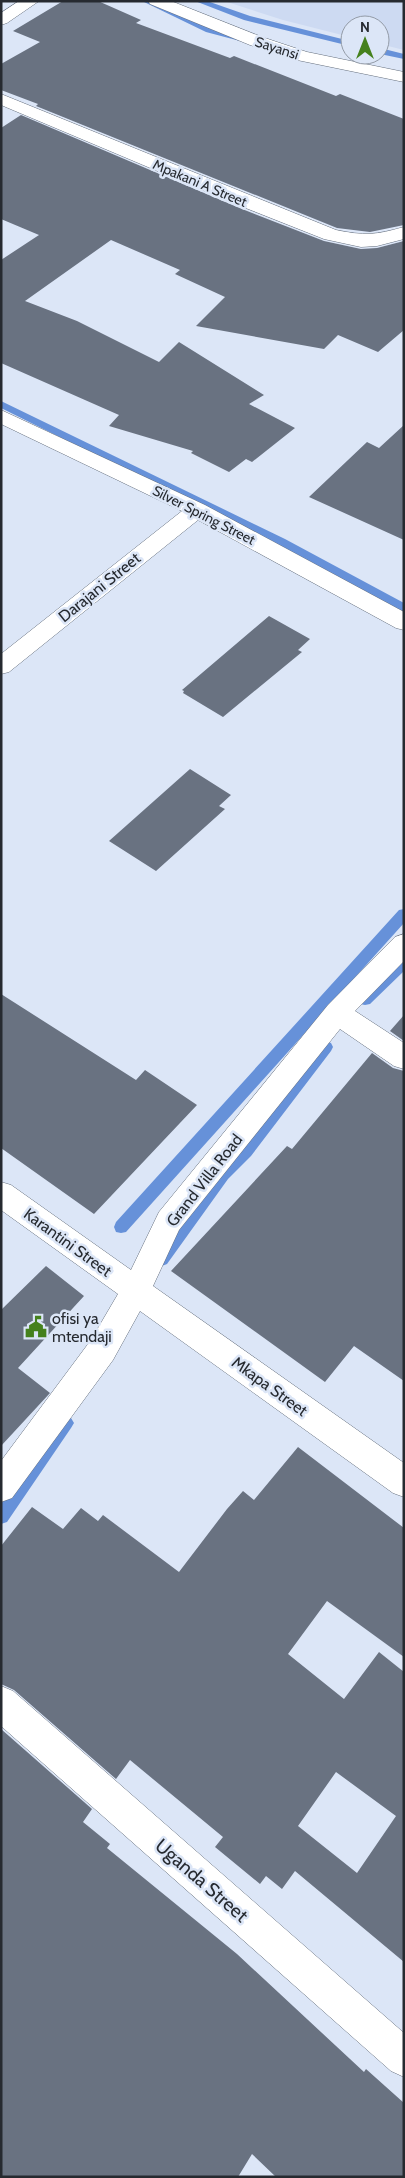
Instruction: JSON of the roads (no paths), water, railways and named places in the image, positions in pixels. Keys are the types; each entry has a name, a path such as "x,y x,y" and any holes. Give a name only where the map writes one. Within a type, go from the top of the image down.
{"street":[{"path":"1,20 31,1"},
{"name":"Sayansi","path":"156,1 256,41 303,56 404,77"},
{"name":"Mpakani A Street","path":"1,99 244,201 331,235 361,241 377,240 404,233"},
{"name":"Silver Spring Street","path":"1,416 197,510 404,622"},
{"name":"Darajani Street","path":"1,666 197,510"},
{"name":"Grand Villa Road","path":"1,1487 102,1350 136,1290 169,1221 337,1013 404,944"},
{"path":"337,1013 404,1058"},
{"name":"Karantini Street","path":"1,1194 136,1290"},
{"name":"Mkapa Street","path":"136,1290 404,1482"},
{"name":"Uganda Street","path":"1,1703 404,2058"}],"waterway":[{"path":"146,1 209,30 240,39"},
{"path":"199,1 247,18 340,41"},
{"path":"390,54 404,57"},
{"path":"1,404 281,542 404,608"},
{"path":"121,1227 404,914"},
{"path":"365,1000 404,963"},
{"path":"162,1259 223,1175 246,1152 326,1047"},
{"path":"1,1516 66,1423"}],"place":[{"name":"ofisi ya mtendaji","path":"36,1327"}]}
